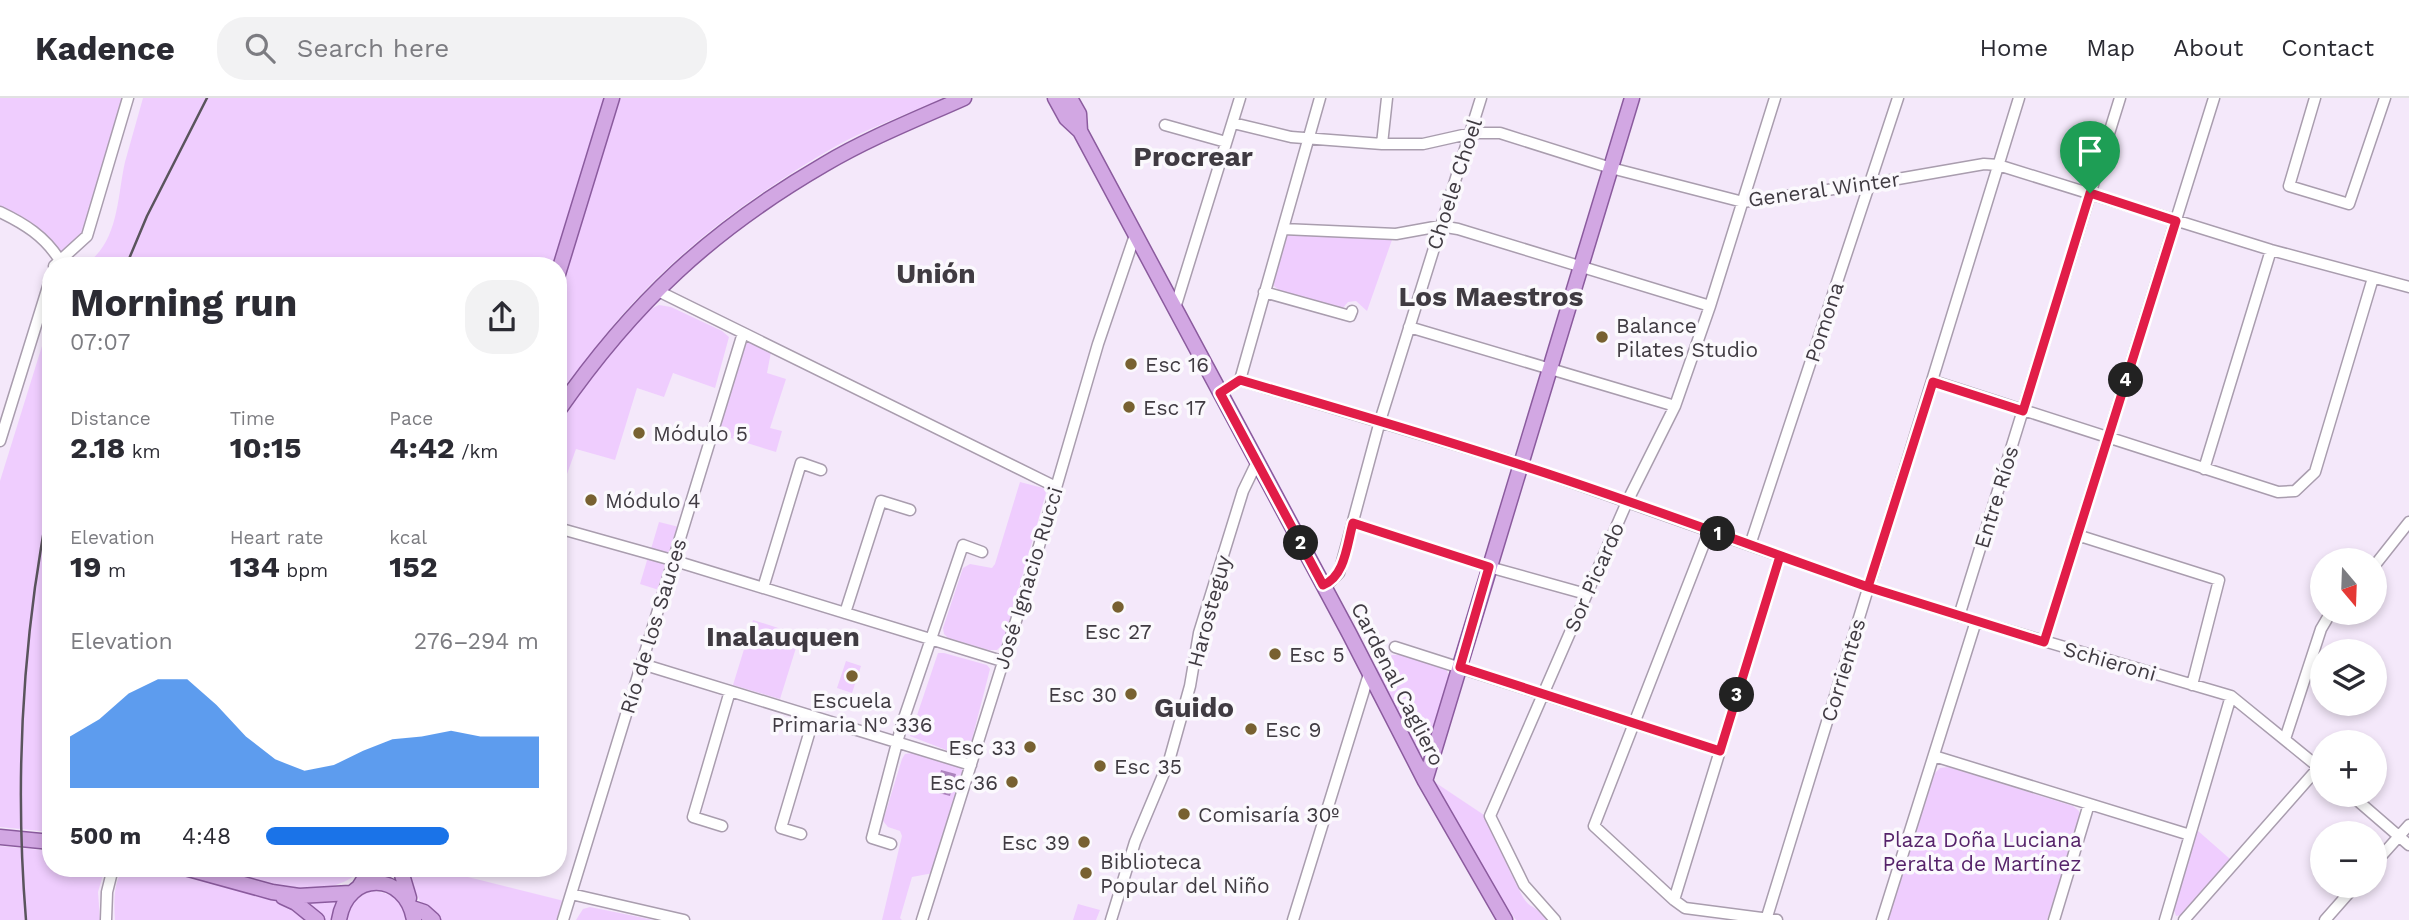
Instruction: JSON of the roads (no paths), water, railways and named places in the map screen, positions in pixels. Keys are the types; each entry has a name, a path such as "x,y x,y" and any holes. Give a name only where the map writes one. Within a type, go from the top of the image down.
{"main road":[{"path":"563,257 612,98"},
{"path":"567,399 599,355 656,290 691,257 756,207 826,163 964,98"},
{"name":"Cardenal Cagliero","path":"1055,98 1066,118 1080,131 1425,781 1505,920"},
{"name":"Cardenal Cagliero","path":"1070,98 1079,114 1080,131"},
{"path":"1425,781 1632,98"},
{"path":"0,836 42,841"},
{"path":"218,877 272,892 299,896 354,890 370,883 382,883 403,893 412,910"},
{"path":"339,920 341,907 365,877"},
{"path":"403,877 412,910"},
{"path":"272,892 296,903 317,920"},
{"path":"412,910 424,912 433,920"}],"street":[{"path":"64,257 87,236 128,98"},
{"path":"1175,308 1240,98"},
{"path":"1220,393 1240,380 1320,98"},
{"path":"1382,144 1387,98"},
{"name":"Choele Choel","path":"1323,585 1339,573 1380,421 1481,98"},
{"name":"Sor Picardo","path":"1555,920 1524,885 1490,816 1627,502 1675,406 1710,306 1775,98"},
{"name":"Pomona","path":"1750,545 1898,98"},
{"name":"Corrientes","path":"1770,919 1868,587 2019,98"},
{"name":"Entre Ríos","path":"1959,616 2120,98"},
{"path":"2044,642 2214,98"},
{"path":"2315,98 2289,186 2349,204 2385,98"},
{"name":"General Winter","path":"1233,123 1291,137 1382,144 1423,144 1472,133 1500,133 1611,168 1743,202 1984,164 1998,165 2272,250 2409,287"},
{"path":"1165,125 1226,142"},
{"path":"0,212 24,223 47,241 54,257"},
{"path":"1283,229 1396,234 1440,226 1458,229 1710,306"},
{"name":"José Ignacio Rucci","path":"922,920 1098,344 1135,235"},
{"path":"2204,469 2272,250"},
{"path":"1933,382 2278,492 2295,491 2315,472 2373,278"},
{"path":"656,290 1056,487"},
{"path":"1264,292 1350,316 1352,311"},
{"path":"0,441 42,306"},
{"path":"1409,327 1675,406"},
{"name":"Río de los Sauces","path":"563,920 743,333"},
{"name":"Schieroni","path":"1240,380 1520,464 1868,587 2231,696 2310,760"},
{"name":"Harosteguy","path":"1111,920 1135,842 1169,761 1190,686 1199,633 1243,491 1257,462"},
{"path":"762,588 802,463 821,470"},
{"path":"845,613 881,501 910,510"},
{"path":"2387,550 2409,522"},
{"path":"1353,523 1489,567 1586,594"},
{"path":"567,530 673,559 1002,660"},
{"path":"1709,531 1594,826 1685,908 1770,919"},
{"path":"2077,535 2220,580 2192,685"},
{"path":"891,844 872,838 897,741 963,545 982,552"},
{"path":"1674,900 1780,556"},
{"path":"1882,920 1976,621"},
{"path":"2286,739 2323,625"},
{"path":"1395,647 1720,751"},
{"path":"642,664 971,765"},
{"path":"1293,920 1369,674"},
{"path":"722,825 694,817 730,691"},
{"path":"2165,920 2231,696"},
{"path":"800,834 781,828 814,717"},
{"path":"1934,756 2190,835"},
{"path":"2184,920 2310,780"},
{"path":"2054,920 2089,804"},
{"path":"2365,807 2409,845"},
{"path":"2387,849 2409,825"},
{"path":"106,920 111,877"},
{"path":"571,894 684,920"},
{"path":"2325,920 2344,898"}],"railway":[{"path":"130,257 147,216 207,98"},
{"path":"26,920 21,795 23,712 30,628 42,543"}],"place":[{"name":"Balance Pilates Studio","path":"1602,337"},
{"name":"Esc 16","path":"1131,364"},
{"name":"Esc 17","path":"1129,407"},
{"name":"Módulo 5","path":"639,433"},
{"name":"Módulo 4","path":"591,500"},
{"name":"Esc 27","path":"1118,607"},
{"name":"Esc 5","path":"1275,654"},
{"name":"Escuela Primaria N° 336","path":"852,676"},
{"name":"Esc 30","path":"1131,694"},
{"name":"Esc 9","path":"1251,729"},
{"name":"Esc 33","path":"1030,747"},
{"name":"Esc 35","path":"1100,766"},
{"name":"Esc 36","path":"1012,782"},
{"name":"Comisaría 30º","path":"1184,814"},
{"name":"Esc 39","path":"1084,842"},
{"name":"Biblioteca Popular del Niño","path":"1086,873"}],"district":[{"name":"Procrear","path":"1193,156"},
{"name":"Unión","path":"936,273"},
{"name":"Los Maestros","path":"1491,296"},
{"name":"Inalauquen","path":"783,636"},
{"name":"Guido","path":"1194,707"}],"park label":[{"name":"Plaza Doña Luciana Peralta de Martínez","path":"1982,851"}]}
